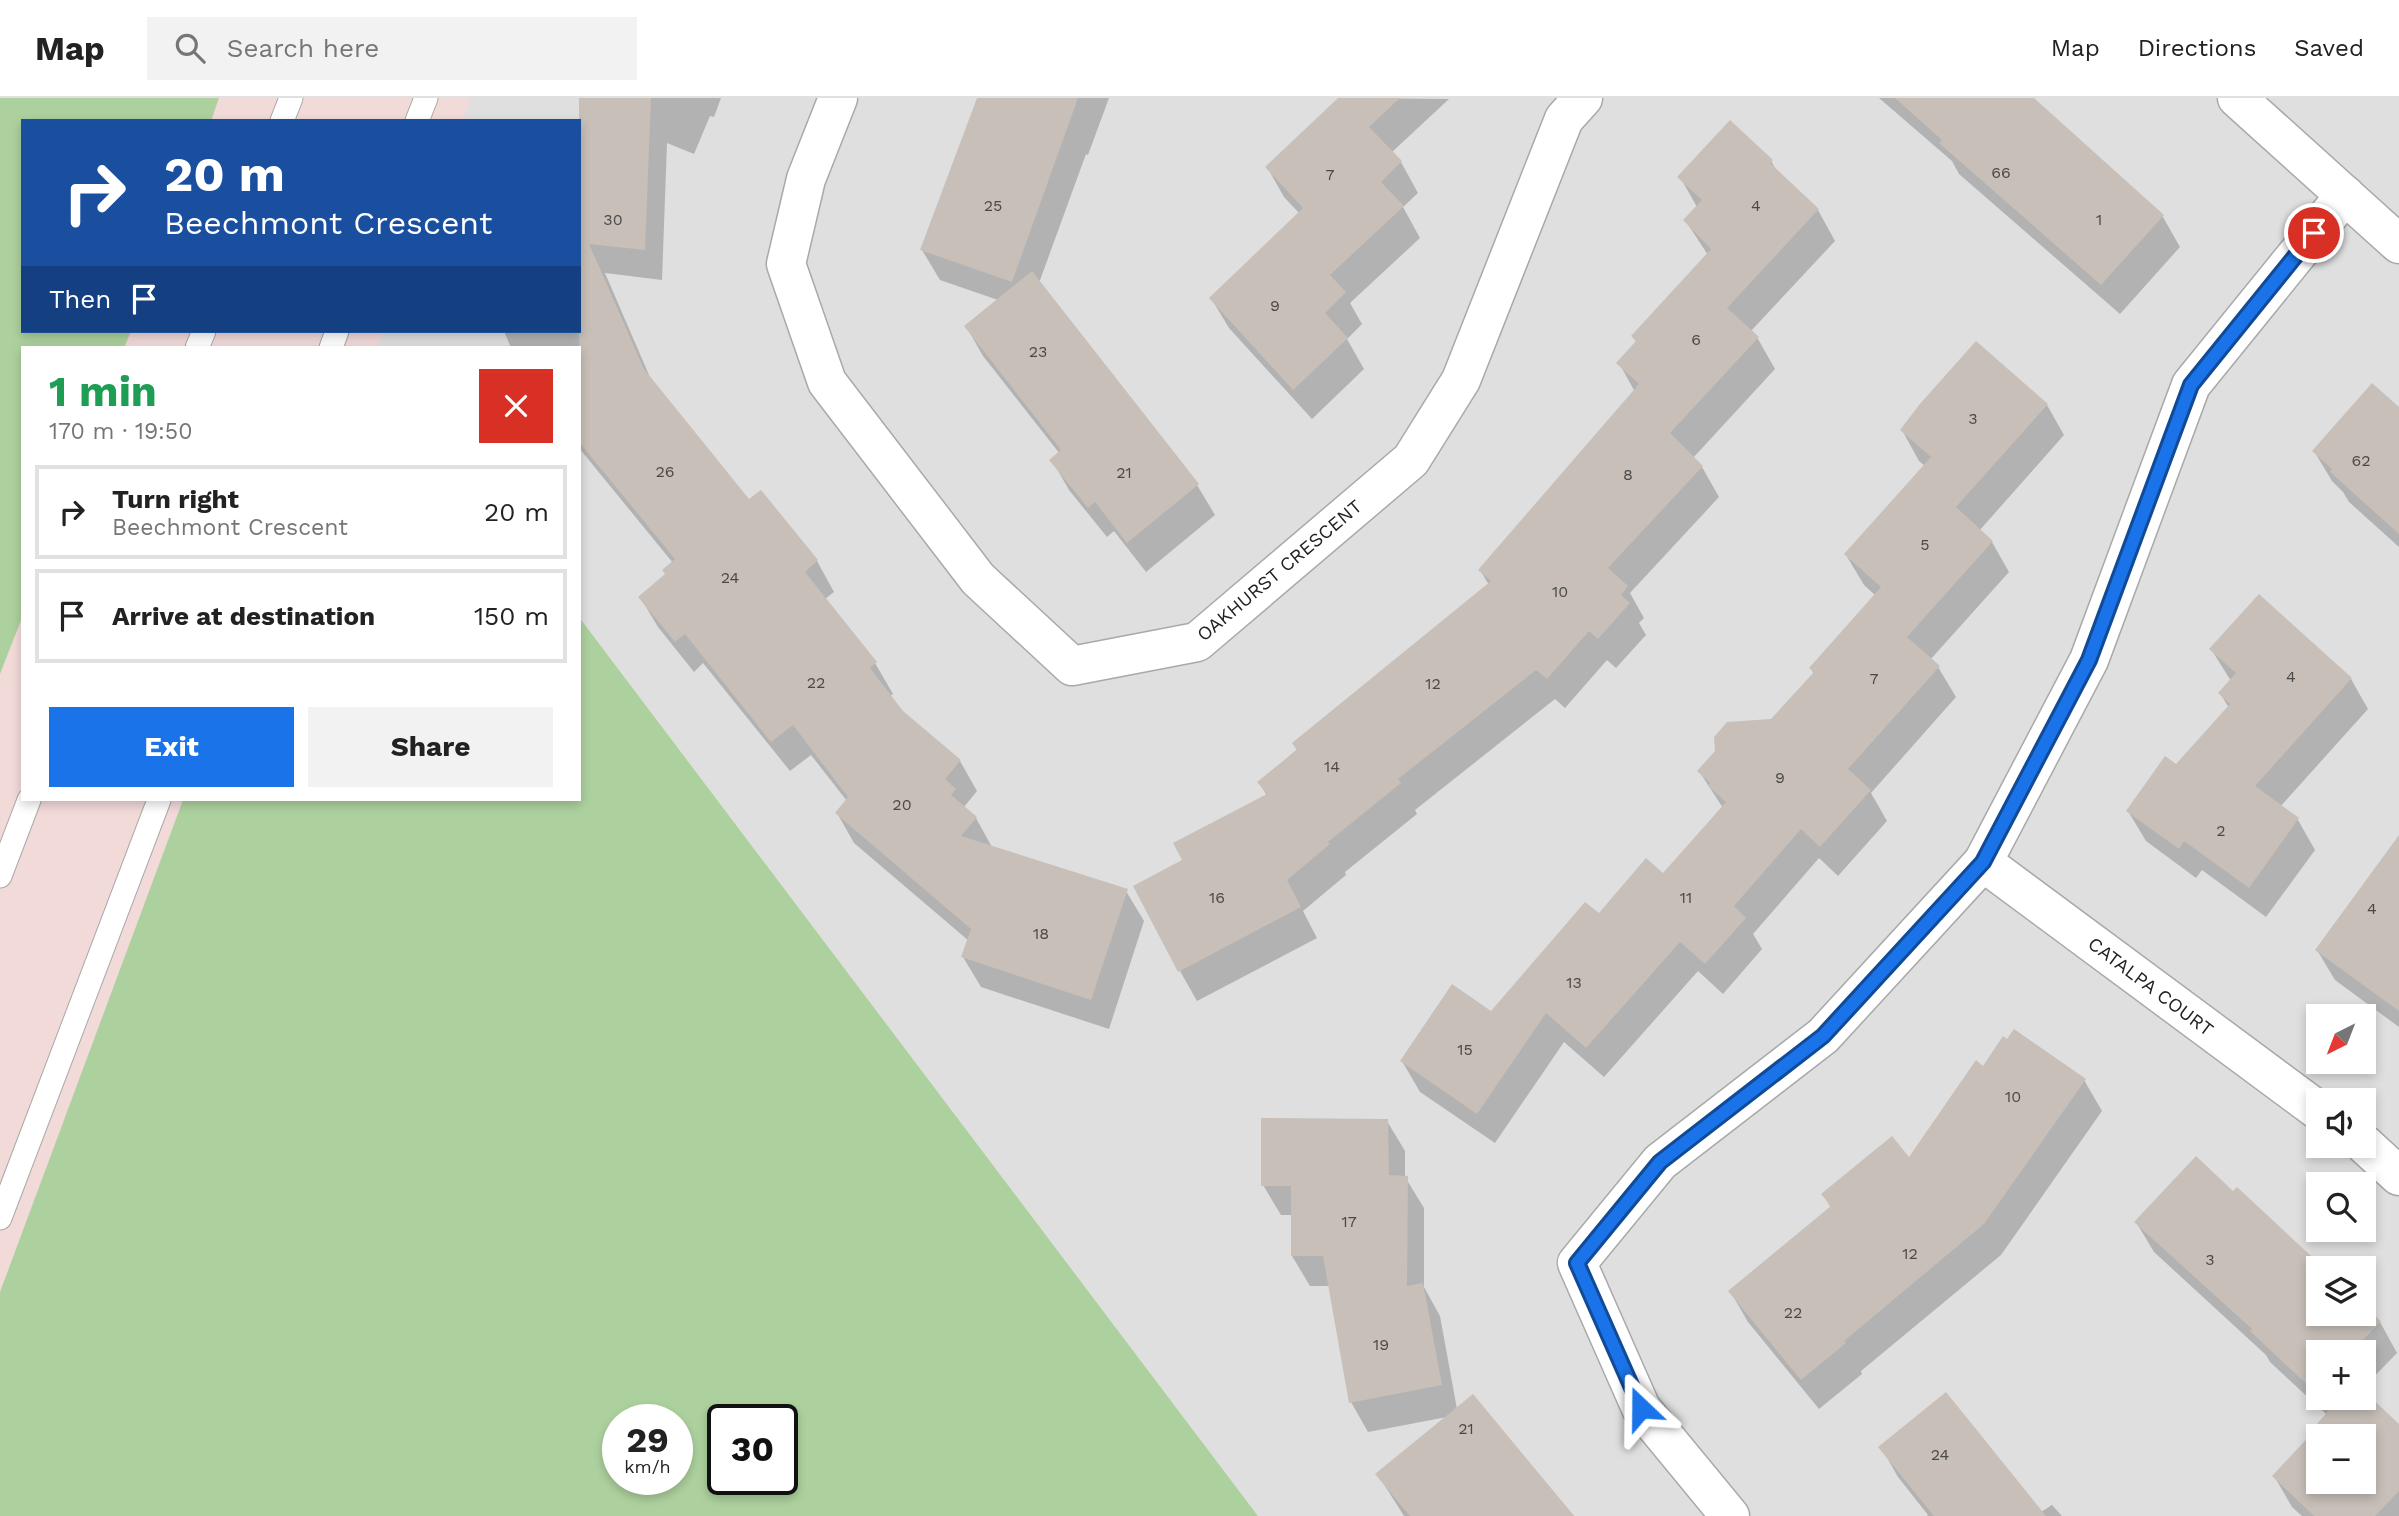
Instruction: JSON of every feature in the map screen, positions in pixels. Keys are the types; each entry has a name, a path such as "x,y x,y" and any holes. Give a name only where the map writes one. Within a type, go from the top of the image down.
{"street":[{"name":"OAKHURST CRESCENT","path":"838,98 806,179 786,264 827,382 978,579 1072,666 1197,642 1411,460 1461,380 1564,119 1583,98"},
{"path":"2237,98 2399,244"},
{"path":"1730,1516 1641,1408 1577,1263 1660,1162 1823,1036 1983,862 2089,660 2191,385 2345,195"},
{"name":"CATALPA COURT","path":"1983,862 2306,1101"},
{"path":"2376,1155 2399,1176"}],"lane":[{"path":"283,119 291,98"},
{"path":"418,119 426,98"},
{"path":"0,876 29,801"},
{"path":"0,1218 159,801"}],"shaded area":[{"path":"0,98 471,98 464,119 21,119 21,333 383,333 379,346 21,346 21,801 208,801 0,1352"},
{"path":"441,98 2399,98 2399,1516 1258,1516 581,620 581,346 375,346 365,333 581,333 581,119 433,119"}],"green space":[{"path":"0,98 219,98 212,119 21,119 21,333 130,333 125,346 21,346 21,620 0,674"},
{"path":"581,620 1258,1516 0,1516 0,1292 183,801 581,801"}],"building":[{"path":"579,98 651,98 645,250 589,244 644,369 749,499 761,490 818,560 805,572 877,662 870,668 903,711 961,760 945,779 956,789 951,795 977,817 961,836 1128,889 1091,1000 961,957 971,929 835,813 848,797 793,725 771,742 685,634 675,642 638,597 665,574 662,570 675,559 581,444"},
{"path":"977,98 1078,98 1012,282 920,250"},
{"path":"1338,98 1400,98 1369,127 1402,161 1381,182 1404,206 1330,275 1346,292 1325,313 1348,338 1293,390 1209,298 1303,208 1265,167"},
{"path":"1895,98 2034,98 2164,215 2101,285 1939,143 1942,140"},
{"path":"1730,120 1773,160 1770,163 1819,209 1727,308 1759,337 1670,433 1703,466 1608,568 1628,586 1621,595 1630,603 1598,639 1589,631 1547,679 1536,670 1398,779 1401,783 1328,842 1330,844 1287,880 1301,907 1178,972 1133,886 1182,860 1173,843 1267,794 1257,782 1297,750 1292,743 1491,581 1478,570 1639,384 1616,363 1636,341 1631,336 1711,249 1683,220 1702,200 1677,177"},
{"path":"1032,271 1199,484 1127,543 1095,502 1088,508 1049,460 1061,450 964,326"},
{"path":"1976,341 2048,404 1956,507 1993,541 1907,637 1940,666 1848,769 1871,790 1820,847 1801,829 1734,906 1746,918 1705,964 1680,942 1586,1048 1546,1013 1477,1114 1400,1061 1452,984 1491,1011 1585,902 1599,913 1646,858 1663,873 1726,802 1708,786 1710,783 1697,771 1715,751 1714,737 1727,722 1771,719 1814,672 1809,668 1881,587 1844,554 1931,457 1900,430"},
{"path":"2372,383 2399,407 2399,534 2330,472 2332,469 2312,451"},
{"path":"2259,594 2352,678 2255,786 2299,818 2249,888 2184,841 2179,849 2126,811 2165,756 2176,764 2230,704 2218,693 2236,673 2209,649"},
{"path":"2399,835 2399,1011 2315,950"},
{"path":"2014,1029 2086,1079 1984,1224 1801,1380 1728,1291 1831,1206 1821,1194 1892,1136 1909,1157 1976,1060 1983,1066 2003,1036 2007,1039"},
{"path":"1261,1118 1388,1119 1389,1175 1408,1176 1407,1286 1423,1283 1442,1385 1349,1403 1323,1256 1291,1256 1291,1186 1261,1186"},
{"path":"2196,1156 2233,1191 2237,1187 2311,1256 2306,1256 2306,1326 2376,1326 2376,1317 2381,1321 2363,1340 2306,1340 2306,1384 2250,1331 2252,1329 2134,1222"},
{"path":"1946,1392 2046,1516 1934,1516 1878,1447"},
{"path":"1473,1394 1574,1516 1410,1516 1375,1474"},
{"path":"2376,1402 2399,1424 2399,1491 2375,1516 2314,1516 2272,1476 2306,1440 2306,1494 2376,1494 2376,1424 2317,1424 2329,1410 2376,1410"}],"route":[{"path":"1641,1408 1577,1263 1660,1162 1823,1036 1983,862 2089,660 2191,385 2314,233"}]}
